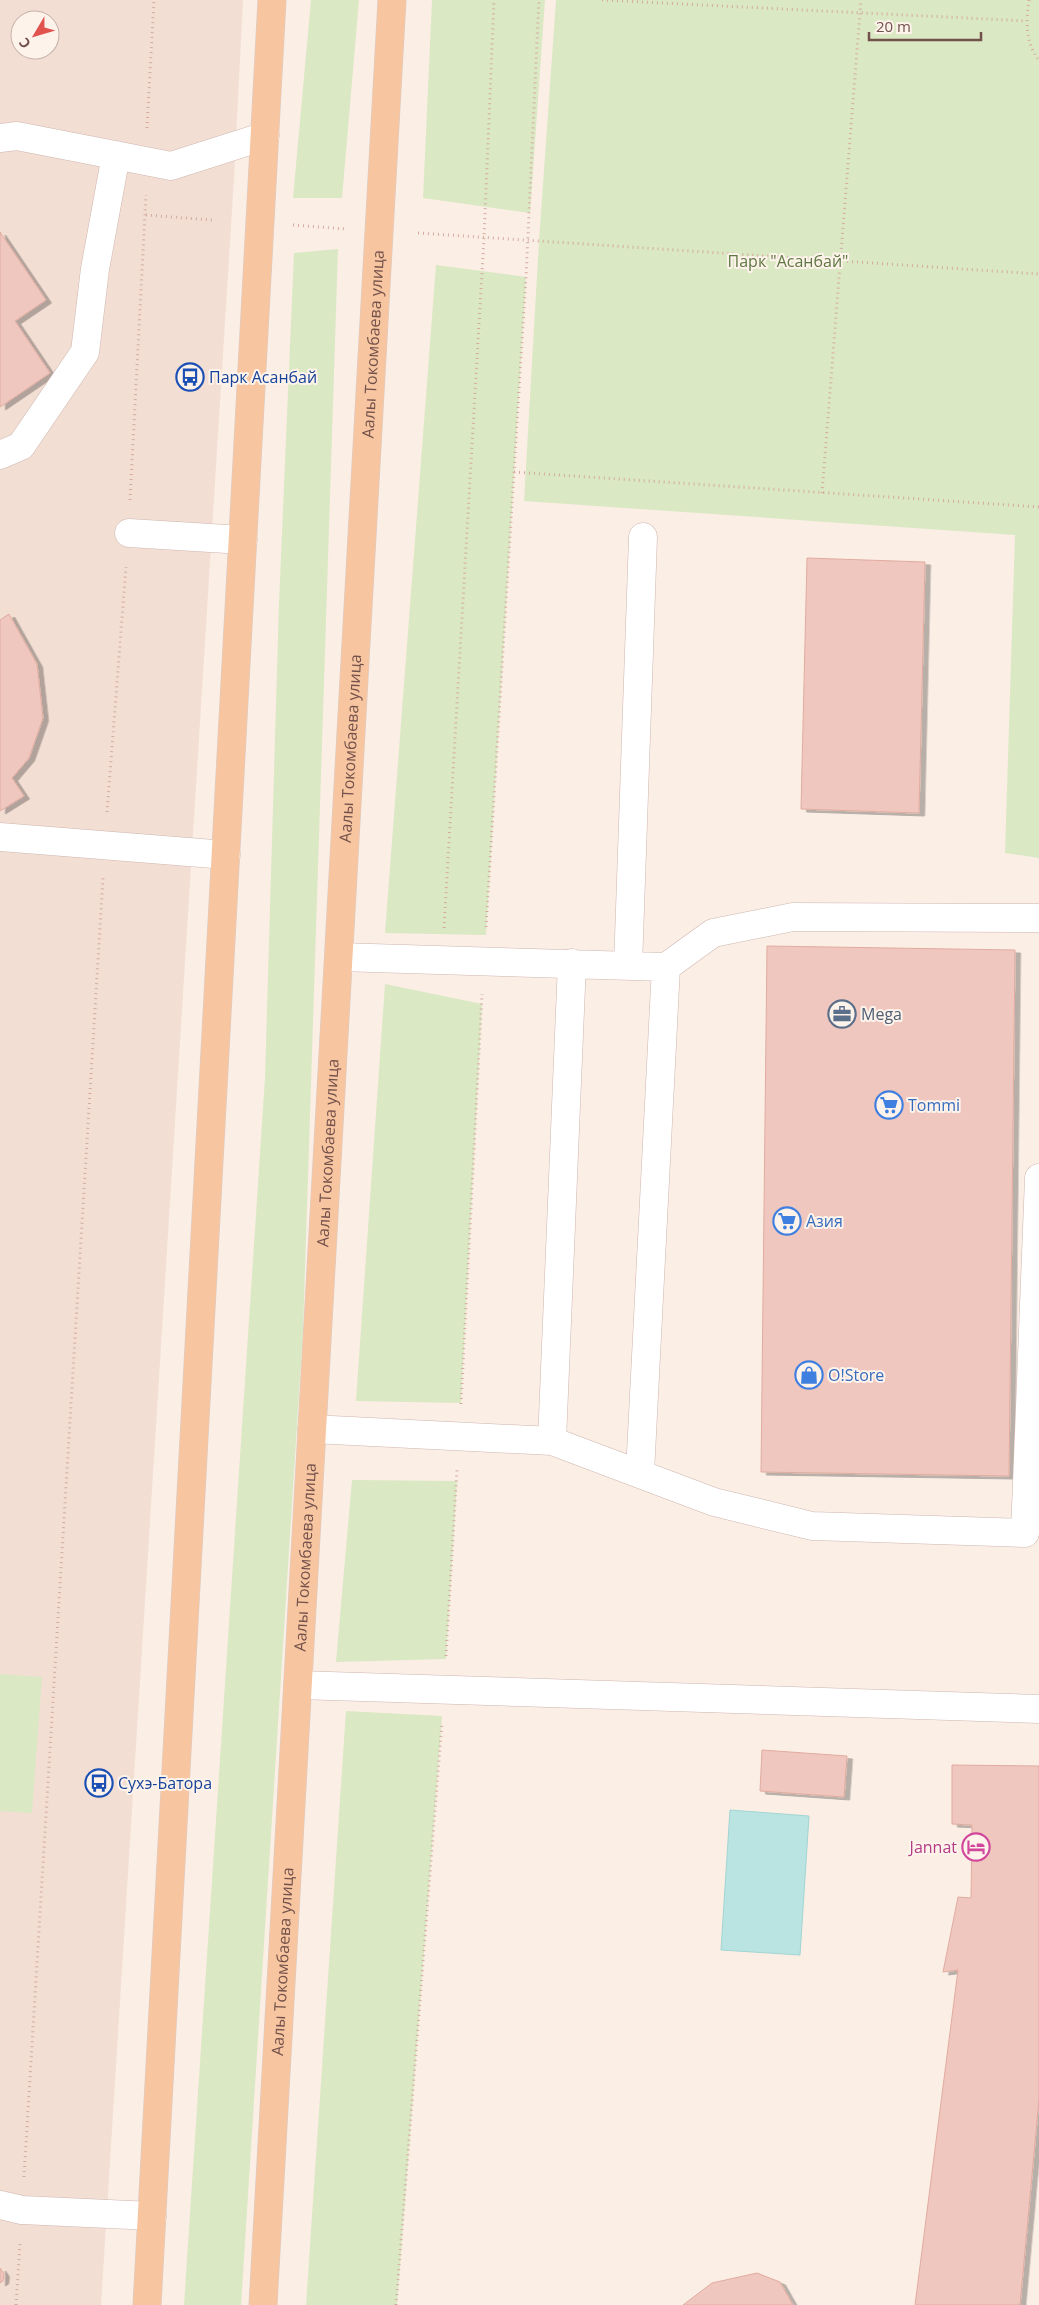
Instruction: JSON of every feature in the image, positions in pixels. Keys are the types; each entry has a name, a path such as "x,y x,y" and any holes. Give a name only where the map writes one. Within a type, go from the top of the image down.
{"main road":[{"path":"147,2305 272,0"},
{"name":"Аалы Токомбаева улица","path":"263,2305 392,0"}],"street":[{"path":"0,138 17,136 171,166 265,136"},
{"path":"0,455 21,446 85,352 96,269 116,156"},
{"path":"129,533 243,540"},
{"path":"628,966 643,537"},
{"path":"0,837 226,855"},
{"path":"338,957 666,967 713,933 793,917 1039,918"},
{"path":"552,1441 572,963"},
{"path":"640,1473 666,967"},
{"path":"312,1429 552,1441 714,1502 812,1526 1025,1534 1039,1178"},
{"path":"298,1685 1039,1709"},
{"path":"11,2208 152,2216"}],"path":[{"path":"16,2305 11,2208 105,844 129,533 146,215 146,161 154,0"},
{"path":"442,960 484,238 494,0"},
{"path":"396,2305 444,1690 484,962 528,240 540,0"},
{"path":"602,0 1026,21"},
{"path":"822,493 842,261 861,0"},
{"path":"1029,0 1026,21 1029,40 1039,60"},
{"path":"146,215 212,220"},
{"path":"287,225 347,229"},
{"path":"418,233 1039,274"},
{"path":"514,472 1039,507"}],"shaded area":[{"path":"0,0 243,0 234,178 101,2305 0,2305"}],"green space":[{"path":"311,0 359,0 342,198 293,198"},
{"path":"432,0 545,0 530,213 423,198"},
{"name":"Парк \"Асанбай\"","path":"556,0 1039,0 1039,858 1005,853 1015,535 524,501 539,241"},
{"path":"338,249 303,1331 241,2305 184,2305 265,1078 279,603 294,253"},
{"path":"436,265 526,277 486,935 385,933"},
{"path":"385,984 482,1004 461,1403 356,1401"},
{"path":"352,1480 457,1481 446,1659 336,1662"},
{"path":"0,1674 42,1677 32,1813 0,1811"},
{"path":"346,1711 442,1716 397,2305 306,2305"}],"water":[{"path":"730,1810 809,1816 800,1955 721,1950"}],"building":[{"path":"0,232 46,300 15,321 50,373 0,407"},
{"path":"807,558 925,562 919,813 801,809"},
{"path":"9,614 37,664 43,718 29,758 12,778 24,796 0,811 0,620"},
{"name":"Tommi","path":"767,946 1015,950 1009,1476 761,1472"},
{"path":"762,1750 847,1756 844,1797 760,1791"},
{"path":"952,1765 1039,1766 1039,2099 1020,2305 915,2305 958,1970 943,1972 958,1897 971,1898 972,1825 952,1824"},
{"path":"0,2268 4,2274 3,2281 0,2283"},
{"path":"757,2273 780,2282 793,2305 683,2305 712,2283"}],"place":[{"name":"Парк Асанбай","path":"190,377"},
{"name":"Mega","path":"842,1014"},
{"name":"Tommi","path":"889,1105"},
{"name":"Азия","path":"787,1221"},
{"name":"O!Store","path":"809,1375"},
{"name":"Сухэ-Батора","path":"99,1783"},
{"name":"Jannat","path":"976,1847"}]}
